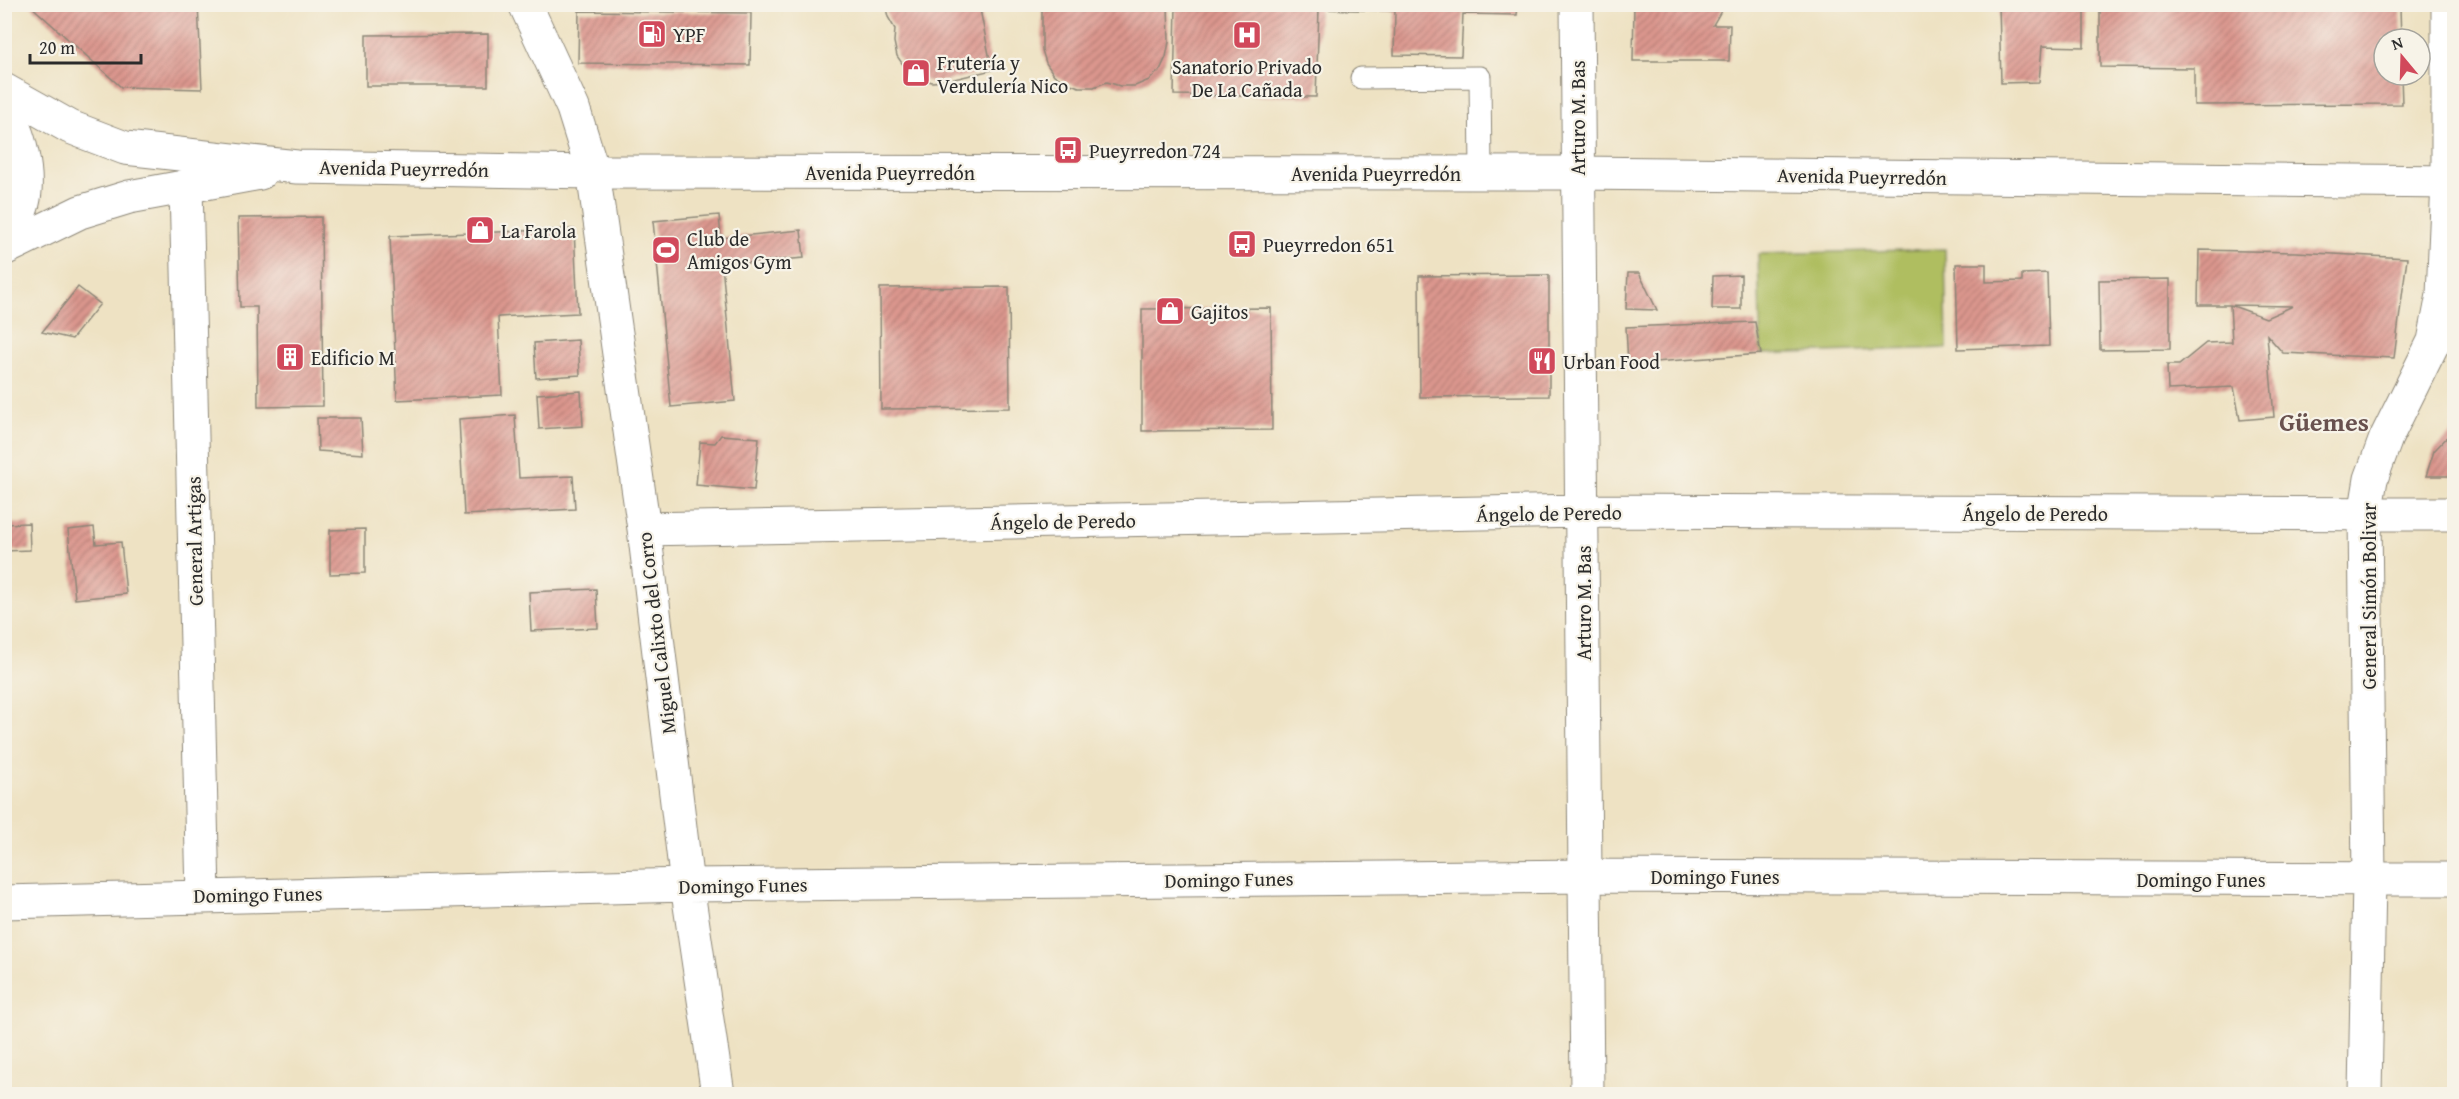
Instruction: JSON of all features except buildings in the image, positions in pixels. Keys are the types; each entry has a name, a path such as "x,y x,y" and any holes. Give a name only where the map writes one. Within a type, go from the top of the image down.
{"street":[{"path":"525,4 573,108 593,171"},
{"name":"Arturo M. Bas","path":"1577,4 1587,1095"},
{"name":"General Simón Bolivar","path":"2365,1095 2369,880 2365,515 2371,479 2385,438 2434,341 2444,295 2451,182 2448,4"},
{"name":"Avenida Pueyrredón","path":"4,90 70,127 126,148 297,167 593,171 1577,173 2451,182"},
{"path":"4,109 19,139 25,163 23,203 4,241"},
{"name":"Avenida Pueyrredón","path":"4,249 80,212 129,197 297,167"},
{"name":"Miguel Calixto del Corro","path":"593,171 644,529 687,885 718,1095"},
{"name":"General Artigas","path":"186,186 203,895"},
{"name":"Ángelo de Peredo","path":"644,529 1583,512 2454,514"},
{"name":"Domingo Funes","path":"4,902 203,895 687,885 1584,876 2454,879"}],"lane":[{"path":"1361,78 1480,77 1481,173"}],"green space":[{"path":"1945,249 1947,348 1761,354 1758,254"}],"place":[{"name":"YPF","path":"652,34"},
{"name":"Sanatorio Privado De La Cañada","path":"1247,35"},
{"name":"Frutería y Verdulería Nico","path":"916,73"},
{"name":"Pueyrredon 724","path":"1068,150"},
{"name":"La Farola","path":"480,230"},
{"name":"Pueyrredon 651","path":"1242,244"},
{"name":"Club de Amigos Gym","path":"666,250"},
{"name":"Gajitos","path":"1170,311"},
{"name":"Edificio M","path":"290,357"},
{"name":"Urban Food","path":"1542,361"}],"district":[{"name":"Güemes","path":"2324,421"}]}
